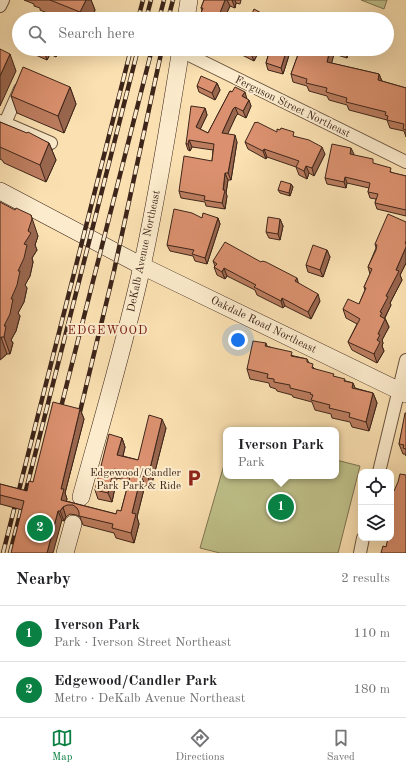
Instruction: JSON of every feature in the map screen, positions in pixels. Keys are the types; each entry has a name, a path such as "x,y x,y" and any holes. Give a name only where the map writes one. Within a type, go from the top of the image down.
{"main road":[{"path":"187,12 189,0"},
{"name":"DeKalb Avenue Northeast","path":"81,497 142,266 180,56"},
{"name":"Oakdale Road Northeast","path":"0,191 142,266 402,392"},
{"path":"65,553 73,524"}],"street":[{"path":"0,6 3,0"},
{"name":"Ferguson Street Northeast","path":"193,56 406,162"},
{"path":"23,80 2,122 51,143"},
{"path":"380,469 402,392 406,360"},
{"path":"360,553 363,541"}],"green space":[{"path":"361,0 387,0 384,9"},
{"path":"339,461 360,466 358,469 338,553 220,553 200,548 223,468 223,479 339,479"}],"building":[{"path":"50,0 86,0 80,12"},
{"path":"204,0 225,0 220,12 201,12 203,8 201,8"},
{"path":"254,9 260,12 253,12"},
{"path":"0,49 10,54 0,76"},
{"path":"268,56 285,56 281,68 266,63"},
{"path":"297,56 328,56 327,62 379,74 378,80 406,88 406,130 403,129 404,124 387,120 388,116 385,115 386,112 346,102 347,98 326,92 327,88 306,83 307,79 291,74"},
{"path":"23,67 70,87 58,116 11,96"},
{"path":"201,76 217,83 212,93 197,86"},
{"path":"235,87 245,92 242,96 249,100 243,111 235,107 233,109 222,133 235,135 228,173 225,173 223,190 225,190 222,203 204,200 205,196 179,191 184,156 212,161 214,144 189,140 188,144 186,144 191,106 205,108 196,127 208,133 230,91 232,92"},
{"path":"0,122 27,133 28,132 49,143 40,165 0,147"},
{"path":"255,122 277,132 277,129 280,130 281,128 294,132 293,136 309,140 322,147 312,168 306,166 304,171 296,167 299,161 264,149 263,151 245,142"},
{"path":"332,144 351,148 350,154 373,159 373,163 391,168 390,172 406,176 406,210 375,203 378,194 368,192 370,183 345,177 344,182 325,178"},
{"path":"281,181 291,184 289,193 278,190"},
{"path":"0,202 15,210 16,208 31,215 32,219 28,231 31,233 24,244 27,245 24,258 18,271 20,271 17,285 11,299 13,299 10,314 4,326 6,326 4,337 0,338"},
{"path":"174,209 192,213 202,218 203,213 218,218 205,258 192,254 194,250 167,245"},
{"path":"388,214 406,222 406,247 396,270 399,271 386,296 388,297 380,312 382,313 380,316 385,319 378,334 380,335 377,340 380,342 374,354 348,342 360,319 343,309 348,299 359,304 366,288 364,287 372,269 368,267 376,250 377,245 375,244"},
{"path":"268,217 280,219 278,234 266,232"},
{"path":"225,242 261,262 266,262 297,278 295,281 318,294 308,312 282,298 281,301 254,287 256,285 224,268 222,272 214,267 217,264 213,261"},
{"path":"313,245 327,250 320,270 306,265"},
{"path":"253,341 266,343 265,346 292,352 291,356 307,359 307,362 313,364 312,368 334,374 333,376 353,383 352,388 373,393 366,422 349,417 350,413 329,408 330,405 311,400 313,395 310,394 311,393 290,388 290,385 274,382 274,379 267,378 268,374 247,369"},
{"path":"53,402 80,409 61,489 64,489 61,500 116,514 117,510 121,511 131,473 114,469 108,493 95,490 109,434 122,438 117,455 138,460 149,415 162,419 148,477 141,476 132,513 136,514 131,533 112,528 113,524 79,516 77,508 73,505 67,505 58,511 47,553 11,553 24,501 0,495 0,484 27,491 29,481 33,482"},
{"path":"405,413 406,449 403,448 404,445 399,444"},
{"path":"400,474 406,475 406,553 381,553 383,546 386,547 387,541 394,541 394,491"}],"railway":[{"path":"140,12 143,0"},
{"path":"148,12 151,0"},
{"path":"161,12 164,0"},
{"path":"170,12 173,0"},
{"path":"3,553 129,56"},
{"path":"10,553 136,56"},
{"path":"59,415 150,56"},
{"path":"78,420 114,271 160,56"}],"place":[{"name":"Edgewood/Candler Park Park & Ride","path":"194,478"},
{"name":"Iverson Park","path":"281,507"},
{"name":"Edgewood/Candler Park","path":"40,528"}],"district":[{"name":"EDGEWOOD","path":"108,330"}]}
